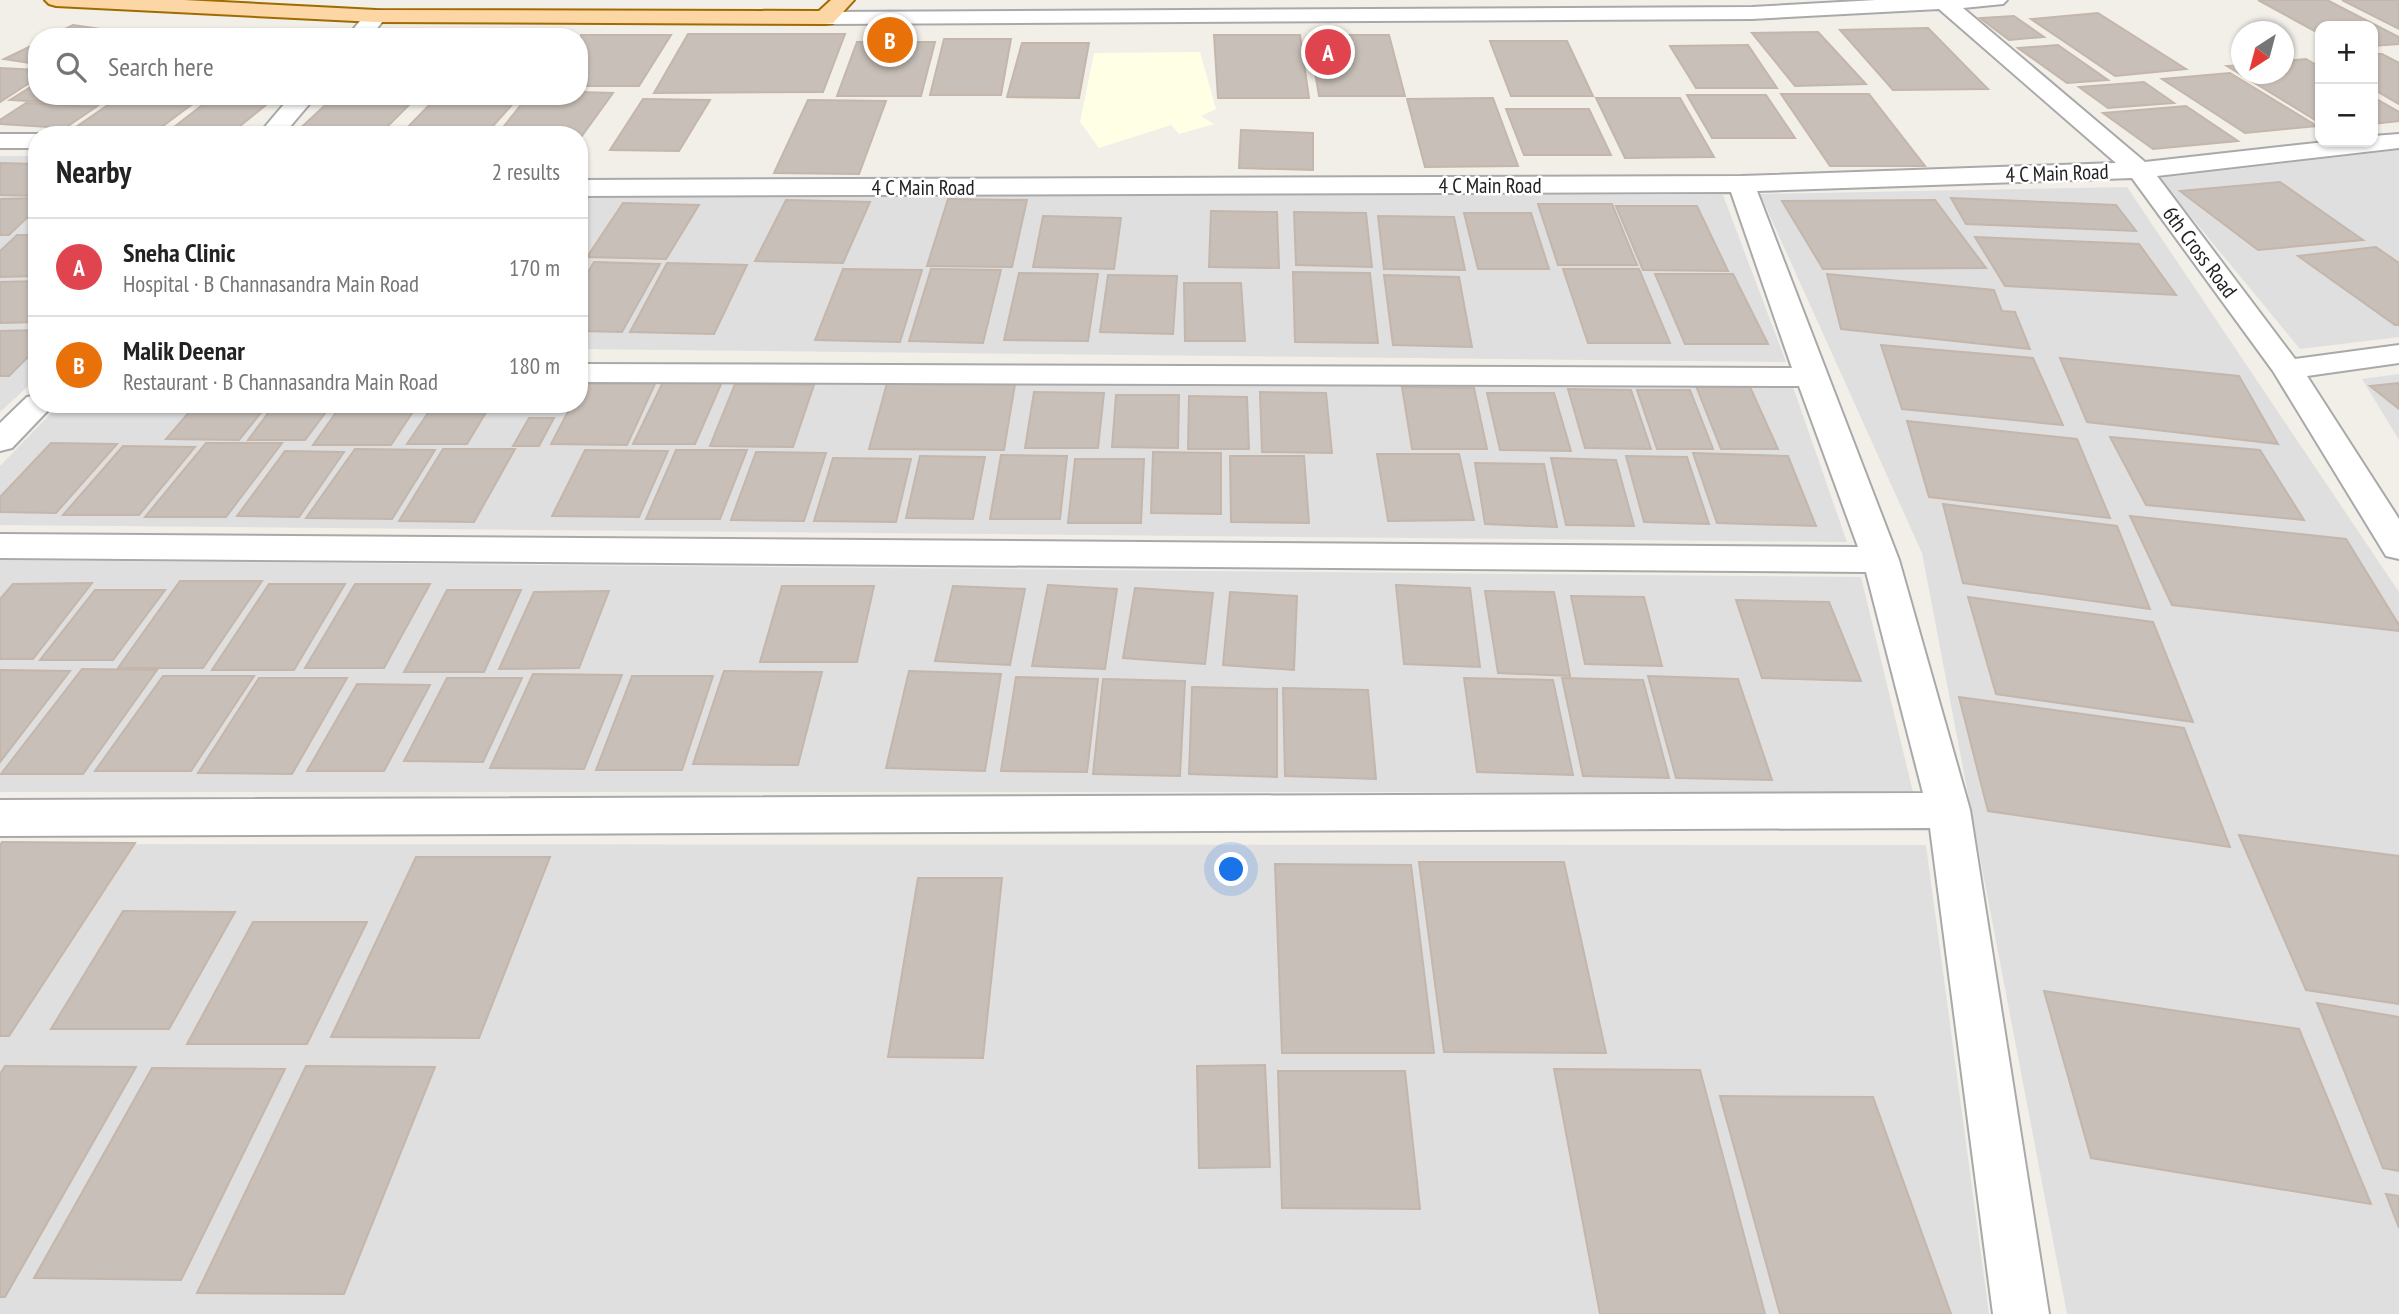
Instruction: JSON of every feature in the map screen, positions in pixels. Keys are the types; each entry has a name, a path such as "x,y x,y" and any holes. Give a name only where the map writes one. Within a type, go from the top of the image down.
{"main road":[{"path":"56,0 376,16 825,18 843,0"}],"street":[{"path":"825,18 1743,6 1996,0"},
{"name":"6th Cross Road","path":"1944,2 2139,170 2287,369 2399,547"},
{"path":"366,28 376,16"},
{"path":"278,126 296,105"},
{"path":"0,141 28,141"},
{"name":"4 C Main Road","path":"588,188 1741,184 2139,170 2399,141"},
{"path":"1741,184 1881,560 1949,810 2021,1314"},
{"path":"2287,369 2399,354"},
{"path":"588,373 1811,377"},
{"path":"0,441 29,413"},
{"path":"0,546 1881,560"},
{"path":"0,818 1949,810"}],"shaded area":[{"path":"1200,52 1216,109 1201,116 1214,124 1179,134 1171,125 1099,148 1080,122 1094,53"},
{"path":"2399,150 2399,337 2300,349 2159,178"},
{"path":"0,156 28,156 28,386 0,412"},
{"path":"2127,187 2399,592 2399,1314 2067,1314 1922,553 1760,194"},
{"path":"588,193 1723,195 1786,362 588,349"},
{"path":"2399,374 2399,440 2362,379"},
{"path":"588,381 1792,384 1847,542 0,525 0,466 51,413 588,413"},
{"path":"0,560 1861,577 1913,792 0,792"},
{"path":"0,844 1926,845 1989,1314 0,1314"}],"building":[{"path":"2258,0 2327,0 2368,21 2315,21 2315,31"},
{"path":"2342,0 2399,0 2399,29"},
{"path":"2098,13 2186,69 2115,76 2031,19"},
{"path":"2014,16 2044,37 2009,40 1980,18"},
{"path":"73,25 94,28 67,28"},
{"path":"2378,26 2399,37 2399,44 2378,46"},
{"path":"1928,28 1988,89 1893,90 1840,30"},
{"path":"1818,32 1866,84 1795,86 1752,33"},
{"path":"688,34 845,34 823,92 654,93"},
{"path":"588,35 671,35 639,86 588,86"},
{"path":"1214,35 1300,35 1309,98 1218,98"},
{"path":"1309,35 1389,35 1405,96 1319,96"},
{"path":"944,39 1011,39 1001,95 930,95"},
{"path":"1490,41 1567,41 1593,96 1511,96"},
{"path":"857,42 935,42 921,96 837,96"},
{"path":"1022,43 1089,43 1079,98 1007,97"},
{"path":"1748,45 1777,88 1696,88 1670,46"},
{"path":"2058,45 2108,80 2067,83 2018,48"},
{"path":"28,47 28,63 4,59"},
{"path":"2378,54 2399,63 2399,104 2378,92"},
{"path":"2306,59 2315,64 2315,120 2256,84 2294,84 2294,60"},
{"path":"0,68 28,70 28,84 0,102"},
{"path":"2230,73 2231,84 2248,84 2315,126 2245,133 2162,79"},
{"path":"2144,82 2174,103 2108,108 2079,87"},
{"path":"28,89 28,101 10,100"},
{"path":"588,92 613,93 588,128 504,126 521,105 588,105"},
{"path":"1781,94 1869,94 1925,166 1830,166"},
{"path":"1687,95 1766,95 1795,138 1712,138"},
{"path":"1493,98 1518,166 1425,167 1407,99"},
{"path":"1596,98 1680,98 1714,157 1625,158"},
{"path":"643,99 710,100 679,151 610,150"},
{"path":"808,100 886,101 859,174 774,173"},
{"path":"2378,100 2399,112 2399,121 2378,123"},
{"path":"26,103 96,107 68,126 0,124 0,120"},
{"path":"108,105 191,105 163,126 77,126"},
{"path":"202,105 266,105 240,126 175,126"},
{"path":"325,105 409,105 388,126 303,126"},
{"path":"429,105 512,105 493,126 409,126"},
{"path":"2186,106 2238,141 2153,149 2103,113"},
{"path":"1506,109 1589,109 1611,155 1524,155"},
{"path":"1241,130 1313,133 1313,170 1239,168"},
{"path":"0,163 28,164 28,196 0,195"},
{"path":"2280,182 2363,240 2258,250 2180,191"},
{"path":"28,198 28,217 9,235 0,235 0,199"},
{"path":"1951,198 2116,205 2136,231 1966,224"},
{"path":"948,199 1027,200 1012,267 927,266"},
{"path":"786,200 870,202 843,263 755,261"},
{"path":"1935,200 1986,268 1823,269 1782,201"},
{"path":"623,203 699,205 666,259 588,256"},
{"path":"1538,204 1612,204 1637,265 1558,265"},
{"path":"1616,206 1697,206 1728,271 1643,270"},
{"path":"1211,211 1277,212 1279,268 1209,267"},
{"path":"1294,212 1366,213 1372,267 1296,265"},
{"path":"1464,213 1531,213 1549,269 1478,269"},
{"path":"1043,216 1121,218 1114,269 1033,267"},
{"path":"1378,216 1454,217 1465,270 1384,269"},
{"path":"17,235 28,235 28,276 0,277 0,251"},
{"path":"1975,237 2139,244 2176,295 2005,286"},
{"path":"2376,247 2399,263 2399,325 2395,325 2298,256"},
{"path":"594,262 660,264 622,332 588,331 588,272"},
{"path":"667,263 747,265 714,334 630,332"},
{"path":"843,269 922,270 900,342 815,340"},
{"path":"931,269 1001,270 983,343 909,341"},
{"path":"1563,269 1639,269 1670,343 1588,343"},
{"path":"1293,272 1370,273 1378,343 1295,342"},
{"path":"1019,273 1098,274 1088,341 1004,340"},
{"path":"1655,274 1733,274 1768,344 1685,344"},
{"path":"1827,274 1994,290 2002,311 2015,312 2030,349 1841,329"},
{"path":"1108,275 1177,276 1173,334 1100,332"},
{"path":"1384,275 1459,277 1472,347 1393,345"},
{"path":"28,281 28,322 0,323 0,282"},
{"path":"1184,283 1241,283 1245,341 1185,341"},
{"path":"28,330 28,357 9,376 0,376 0,331"},
{"path":"1881,345 2033,358 2063,425 1902,409"},
{"path":"2060,358 2239,376 2278,444 2087,422"},
{"path":"663,382 722,382 695,444 633,444"},
{"path":"887,383 1015,384 1004,450 869,449"},
{"path":"2399,383 2399,409 2370,386"},
{"path":"588,384 655,384 627,445 551,444 567,413 588,413"},
{"path":"735,384 814,385 793,447 710,446"},
{"path":"1696,386 1750,387 1778,449 1721,449"},
{"path":"1402,387 1474,388 1487,449 1412,449"},
{"path":"1568,389 1631,390 1651,449 1585,448"},
{"path":"1637,390 1690,390 1713,449 1657,449"},
{"path":"1034,392 1104,393 1098,448 1025,448"},
{"path":"1260,392 1326,393 1332,453 1262,452"},
{"path":"1487,393 1554,393 1571,451 1500,450"},
{"path":"1116,395 1179,395 1178,448 1112,447"},
{"path":"1189,396 1247,397 1249,449 1188,449"},
{"path":"188,413 261,413 239,440 166,439"},
{"path":"268,413 325,413 305,440 248,440"},
{"path":"336,413 412,413 391,445 313,445"},
{"path":"428,413 486,413 467,444 407,444"},
{"path":"529,418 554,418 539,446 513,446"},
{"path":"1907,421 2077,439 2110,518 1929,497"},
{"path":"2110,437 2260,450 2304,520 2146,505"},
{"path":"51,443 117,444 56,513 0,512 0,497"},
{"path":"206,443 282,443 226,517 145,517"},
{"path":"123,446 195,447 139,515 63,515"},
{"path":"355,449 435,450 392,519 306,518"},
{"path":"443,449 515,449 474,522 399,521"},
{"path":"585,450 668,451 639,517 552,516"},
{"path":"676,450 747,450 720,519 646,519"},
{"path":"285,451 344,452 299,517 237,516"},
{"path":"756,452 826,453 804,521 731,520"},
{"path":"1153,452 1221,453 1221,514 1151,513"},
{"path":"1693,453 1788,456 1816,526 1717,523"},
{"path":"1377,454 1459,454 1474,520 1388,521"},
{"path":"1001,455 1067,456 1060,519 990,519"},
{"path":"920,456 985,457 973,519 906,518"},
{"path":"1230,456 1304,456 1309,523 1231,522"},
{"path":"1626,456 1687,457 1709,524 1644,522"},
{"path":"833,458 911,459 896,522 814,521"},
{"path":"1551,458 1616,460 1634,526 1566,525"},
{"path":"1075,459 1144,459 1141,523 1068,523"},
{"path":"1475,463 1544,464 1557,527 1485,524"},
{"path":"1943,504 2117,526 2150,609 1963,583"},
{"path":"2130,516 2346,539 2399,625 2399,631 2172,605"},
{"path":"180,581 262,581 203,668 118,668"},
{"path":"92,583 33,659 0,659 0,599 13,584"},
{"path":"269,584 345,584 294,670 212,670"},
{"path":"355,584 430,584 384,668 305,668"},
{"path":"1048,585 1117,589 1105,669 1032,666"},
{"path":"1396,585 1470,588 1480,667 1404,664"},
{"path":"782,586 874,586 857,662 760,662"},
{"path":"953,586 1025,589 1010,665 935,661"},
{"path":"1135,588 1213,593 1205,664 1123,658"},
{"path":"95,590 165,590 113,660 40,660"},
{"path":"447,590 521,590 484,672 404,672"},
{"path":"609,591 579,668 499,669 534,592"},
{"path":"1485,591 1554,592 1570,676 1498,673"},
{"path":"1230,592 1297,596 1294,670 1223,665"},
{"path":"1571,596 1644,597 1662,666 1585,664"},
{"path":"1968,597 2153,622 2193,722 1996,694"},
{"path":"1736,600 1829,602 1861,681 1762,678"},
{"path":"82,669 157,670 83,774 1,774"},
{"path":"0,670 70,671 0,762"},
{"path":"724,671 822,672 798,765 693,764"},
{"path":"909,671 1001,674 985,771 886,768"},
{"path":"533,674 622,675 584,769 490,768"},
{"path":"163,676 254,676 191,771 95,771"},
{"path":"632,676 713,676 682,770 596,770"},
{"path":"1648,676 1738,679 1772,780 1676,778"},
{"path":"1016,677 1098,679 1087,772 1001,771"},
{"path":"259,678 347,678 292,774 198,773"},
{"path":"447,678 522,678 483,762 404,761"},
{"path":"1464,678 1553,680 1573,775 1477,772"},
{"path":"1562,678 1643,680 1669,778 1583,776"},
{"path":"1103,679 1185,681 1180,776 1093,774"},
{"path":"357,684 430,685 384,771 307,771"},
{"path":"1192,687 1277,689 1277,777 1189,774"},
{"path":"1283,688 1368,690 1376,779 1285,776"},
{"path":"1959,697 2184,728 2230,847 1988,811"},
{"path":"2239,835 2399,856 2399,1004 2306,990"},
{"path":"2,842 135,843 9,1036 0,1036"},
{"path":"416,857 550,857 479,1038 331,1037"},
{"path":"1419,862 1564,862 1606,1053 1444,1052"},
{"path":"1275,864 1411,865 1434,1053 1282,1053"},
{"path":"918,878 1002,878 983,1058 888,1057"},
{"path":"123,911 235,912 169,1029 51,1029"},
{"path":"253,922 367,922 307,1044 187,1044"},
{"path":"2044,991 2299,1029 2371,1204 2091,1158"},
{"path":"2317,1003 2399,1017 2399,1171 2383,1168"},
{"path":"1265,1065 1270,1167 1199,1168 1197,1066"},
{"path":"5,1066 136,1067 5,1297 0,1297 0,1074"},
{"path":"306,1066 435,1067 344,1294 197,1293"},
{"path":"152,1068 285,1069 181,1280 34,1278"},
{"path":"1554,1069 1700,1070 1765,1314 1600,1314"},
{"path":"1278,1071 1405,1071 1420,1209 1282,1208"},
{"path":"1720,1096 1873,1097 1951,1314 1780,1314"},
{"path":"2386,1194 2399,1196 2399,1228"}],"place":[{"name":"Malik Deenar","path":"890,40"},
{"name":"Sneha Clinic","path":"1328,52"}]}
